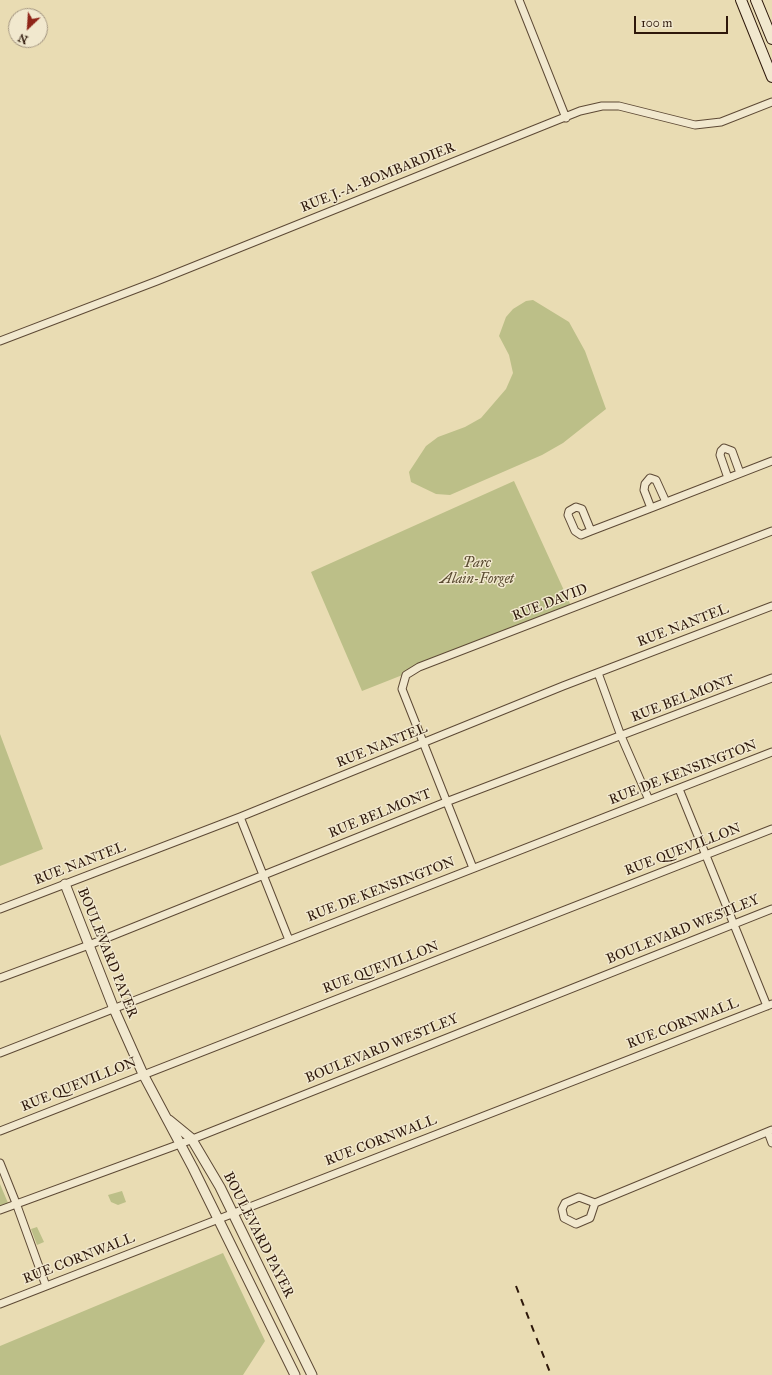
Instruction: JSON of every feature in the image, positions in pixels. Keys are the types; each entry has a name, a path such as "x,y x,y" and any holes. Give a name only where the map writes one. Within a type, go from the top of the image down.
{"main road":[{"path":"741,0 772,77"},
{"path":"756,0 772,39"}],"street":[{"path":"519,0 566,118"},
{"name":"RUE J.-A.-BOMBARDIER","path":"0,342 566,118 580,111 591,108 619,106 695,125 721,122 772,102"},
{"path":"728,478 720,455 724,448 732,451 740,473"},
{"path":"591,531 772,461"},
{"path":"651,508 644,490 645,484 650,478 656,480 666,502"},
{"name":"RUE DAVID","path":"473,868 402,689 406,675 419,667 772,531"},
{"name":"RUE NANTEL","path":"0,909 240,817 598,673 772,606"},
{"path":"598,673 621,736 649,800"},
{"name":"RUE BELMONT","path":"0,978 89,945 263,874 446,802 772,678"},
{"name":"RUE DE KENSINGTON","path":"0,1053 772,752"},
{"path":"679,789 734,924 770,1005"},
{"path":"240,817 289,940"},
{"name":"RUE QUEVILLON","path":"0,1131 772,829"},
{"name":"BOULEVARD PAYER","path":"65,884 114,1009 143,1074 218,1219 295,1375"},
{"name":"BOULEVARD WESTLEY","path":"0,1210 180,1144 191,1138 772,909"},
{"name":"RUE CORNWALL","path":"0,1304 770,1005"},
{"name":"BOULEVARD PAYER","path":"166,1118 191,1138 232,1213 312,1375"},
{"path":"595,1203 590,1218 576,1224 564,1218 562,1209 565,1203 579,1197 595,1203 770,1131 772,1143"},
{"path":"0,1163 46,1286"}],"green space":[{"path":"533,300 569,322 585,351 606,409 563,443 542,455 450,495 436,494 411,482 409,472 426,446 438,437 465,427 481,418 506,389 513,373 509,355 499,336 506,317 513,309 526,301"},
{"name":"Parc Alain-Forget","path":"514,481 572,608 362,691 311,572"},
{"path":"0,734 43,849 0,866"},
{"path":"0,1184 8,1203 0,1206"},
{"path":"122,1191 126,1202 118,1205 111,1202 108,1195"},
{"path":"37,1227 44,1242 37,1245 31,1229"},
{"path":"223,1253 265,1341 243,1375 0,1375 0,1346"}],"railway":[{"path":"516,1286 551,1375"}]}
